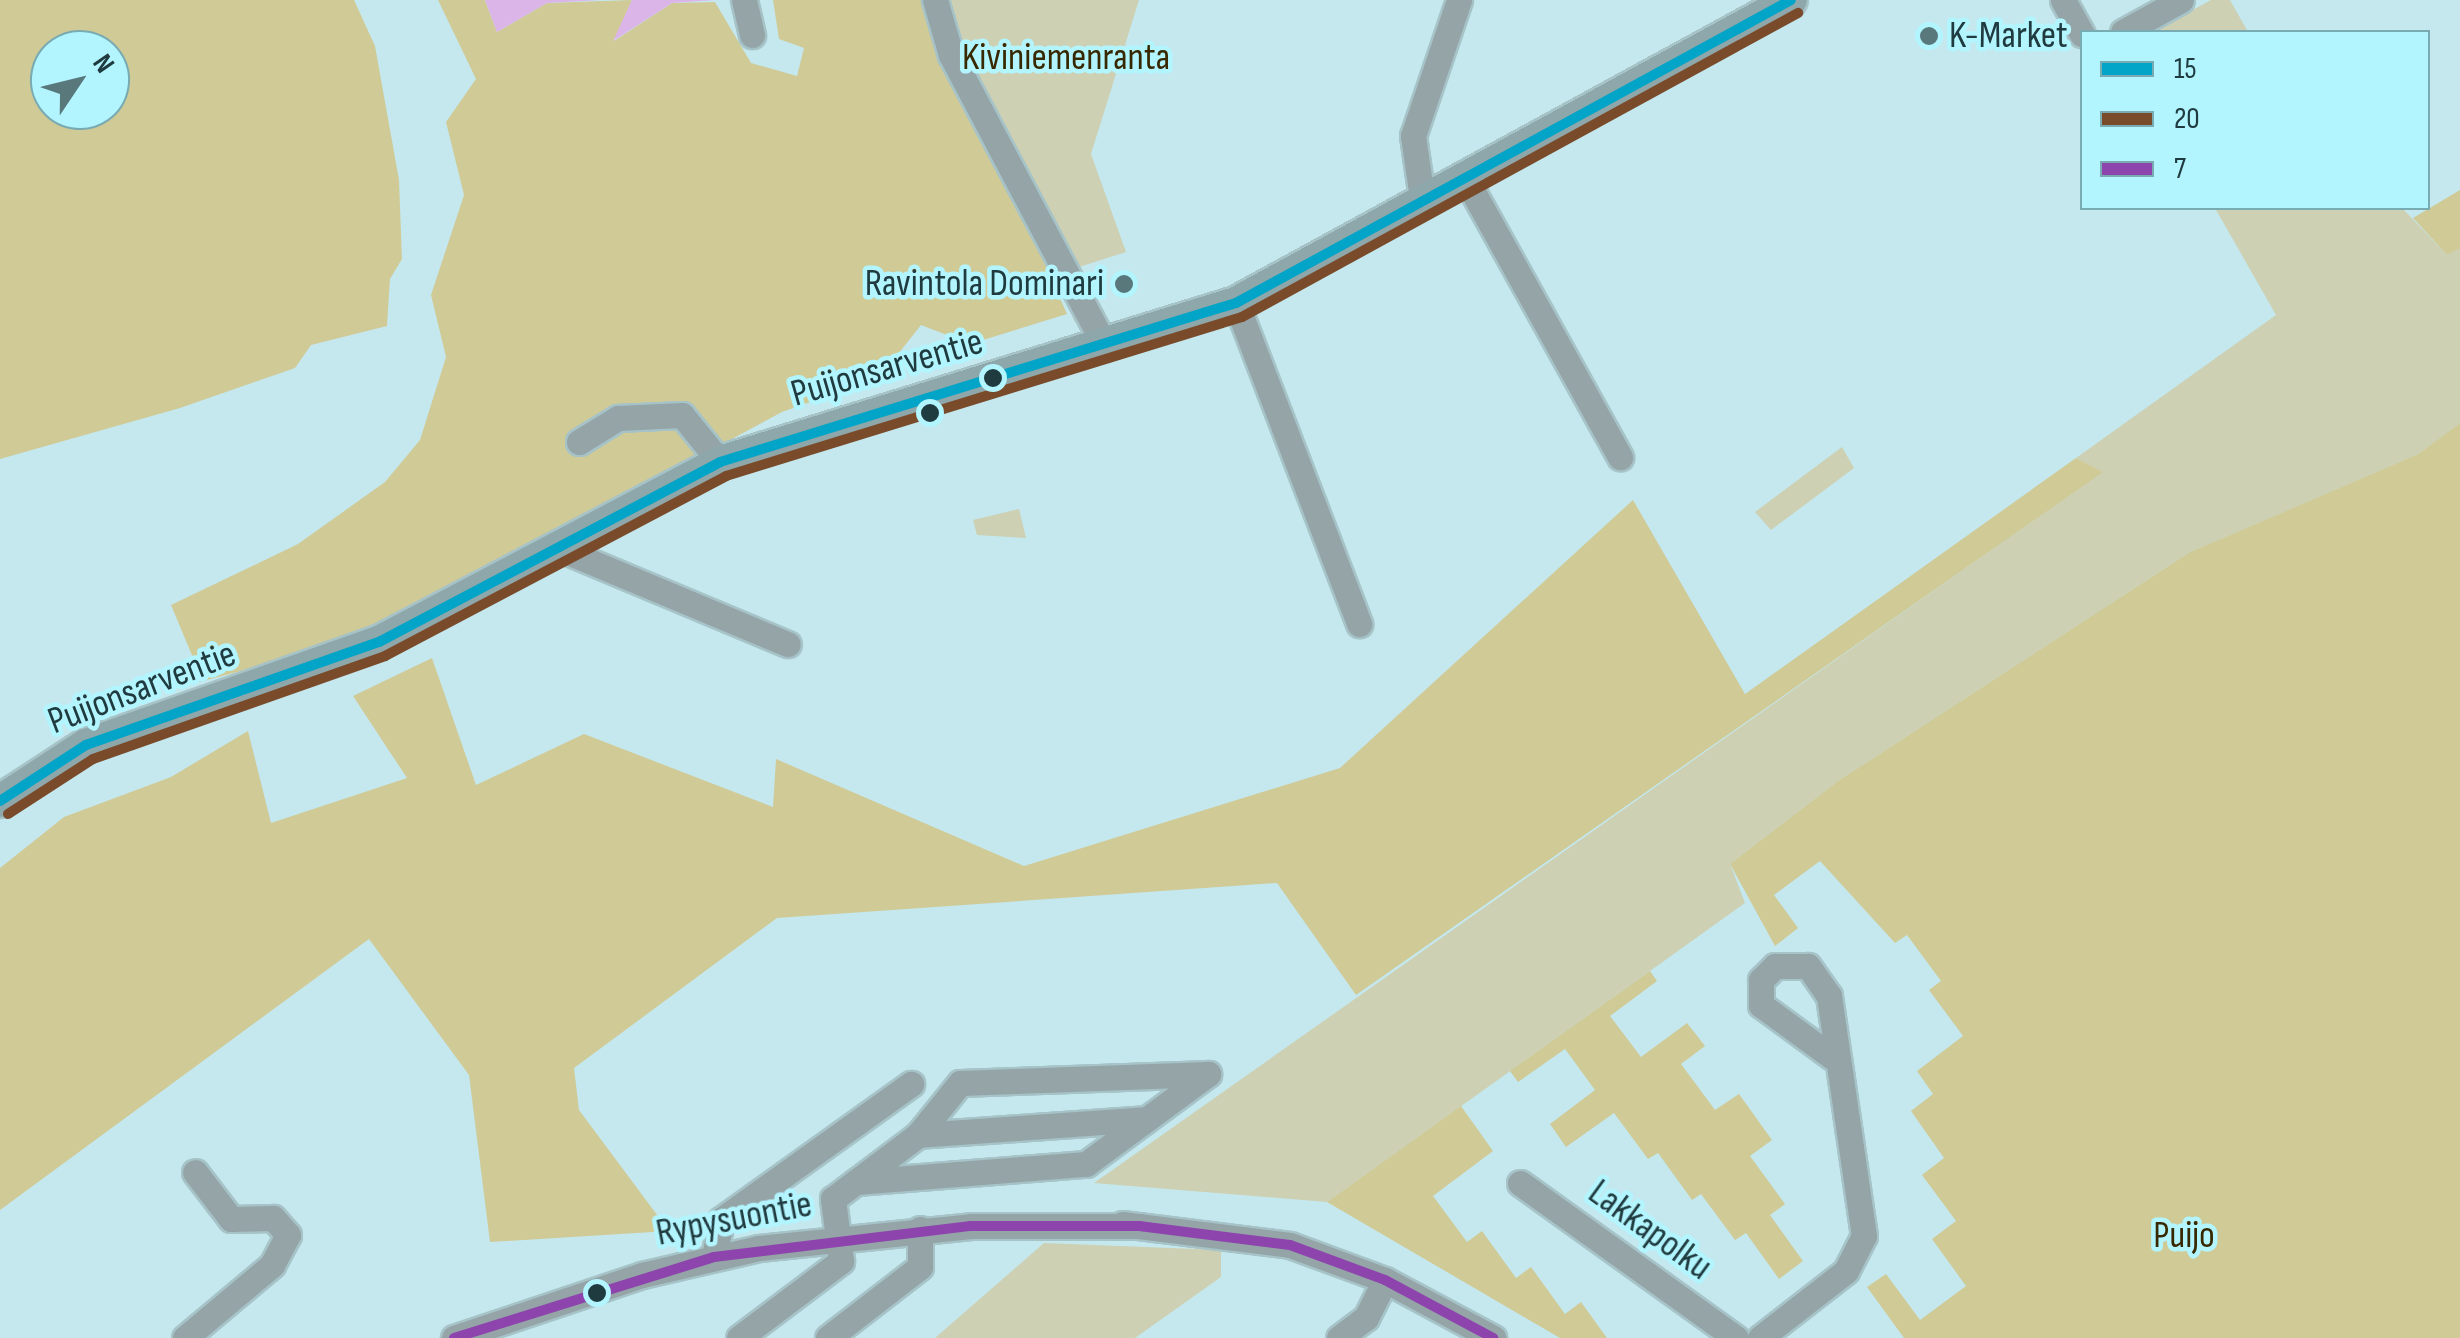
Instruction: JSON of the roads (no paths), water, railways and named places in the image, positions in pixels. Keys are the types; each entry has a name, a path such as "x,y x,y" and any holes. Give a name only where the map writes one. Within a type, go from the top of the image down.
{"main road":[{"name":"Puijonsarventie","path":"0,800 86,745 379,642 720,462 842,418 1106,348 1236,302 1423,206 1791,0"}],"street":[{"path":"744,0 752,35"},
{"path":"934,0 951,55 1106,348"},
{"path":"1423,206 1414,136 1459,0"},
{"path":"2063,0 2080,30"},
{"path":"2128,30 2181,0"},
{"path":"1467,181 1620,457"},
{"path":"1236,302 1359,624"},
{"path":"579,442 618,418 682,415 720,462"},
{"path":"558,548 788,644"},
{"path":"1760,1338 1846,1271 1864,1236 1832,1058"},
{"path":"739,1338 840,1261 833,1199 918,1135 960,1083 1208,1074 1086,1164 856,1182"},
{"path":"714,1257 722,1220 911,1084"},
{"path":"918,1135 1148,1118"},
{"path":"185,1338 272,1265 288,1236 273,1218 231,1219 194,1172"},
{"name":"Lakkapolku","path":"1520,1183 1736,1338"},
{"name":"Rypysuontie","path":"454,1338 714,1257 835,1237 920,1229 1038,1226 1140,1226 1290,1246 1385,1280 1494,1338"},
{"path":"828,1338 920,1267 920,1229"},
{"path":"1339,1338 1366,1318 1385,1280"}],"place":[{"name":"K-Market","path":"1929,36"},
{"name":"Ravintola Dominari","path":"1124,284"}],"park label":[{"name":"Kiviniemenranta","path":"1066,58"},
{"name":"Puijo","path":"2184,1236"}]}
